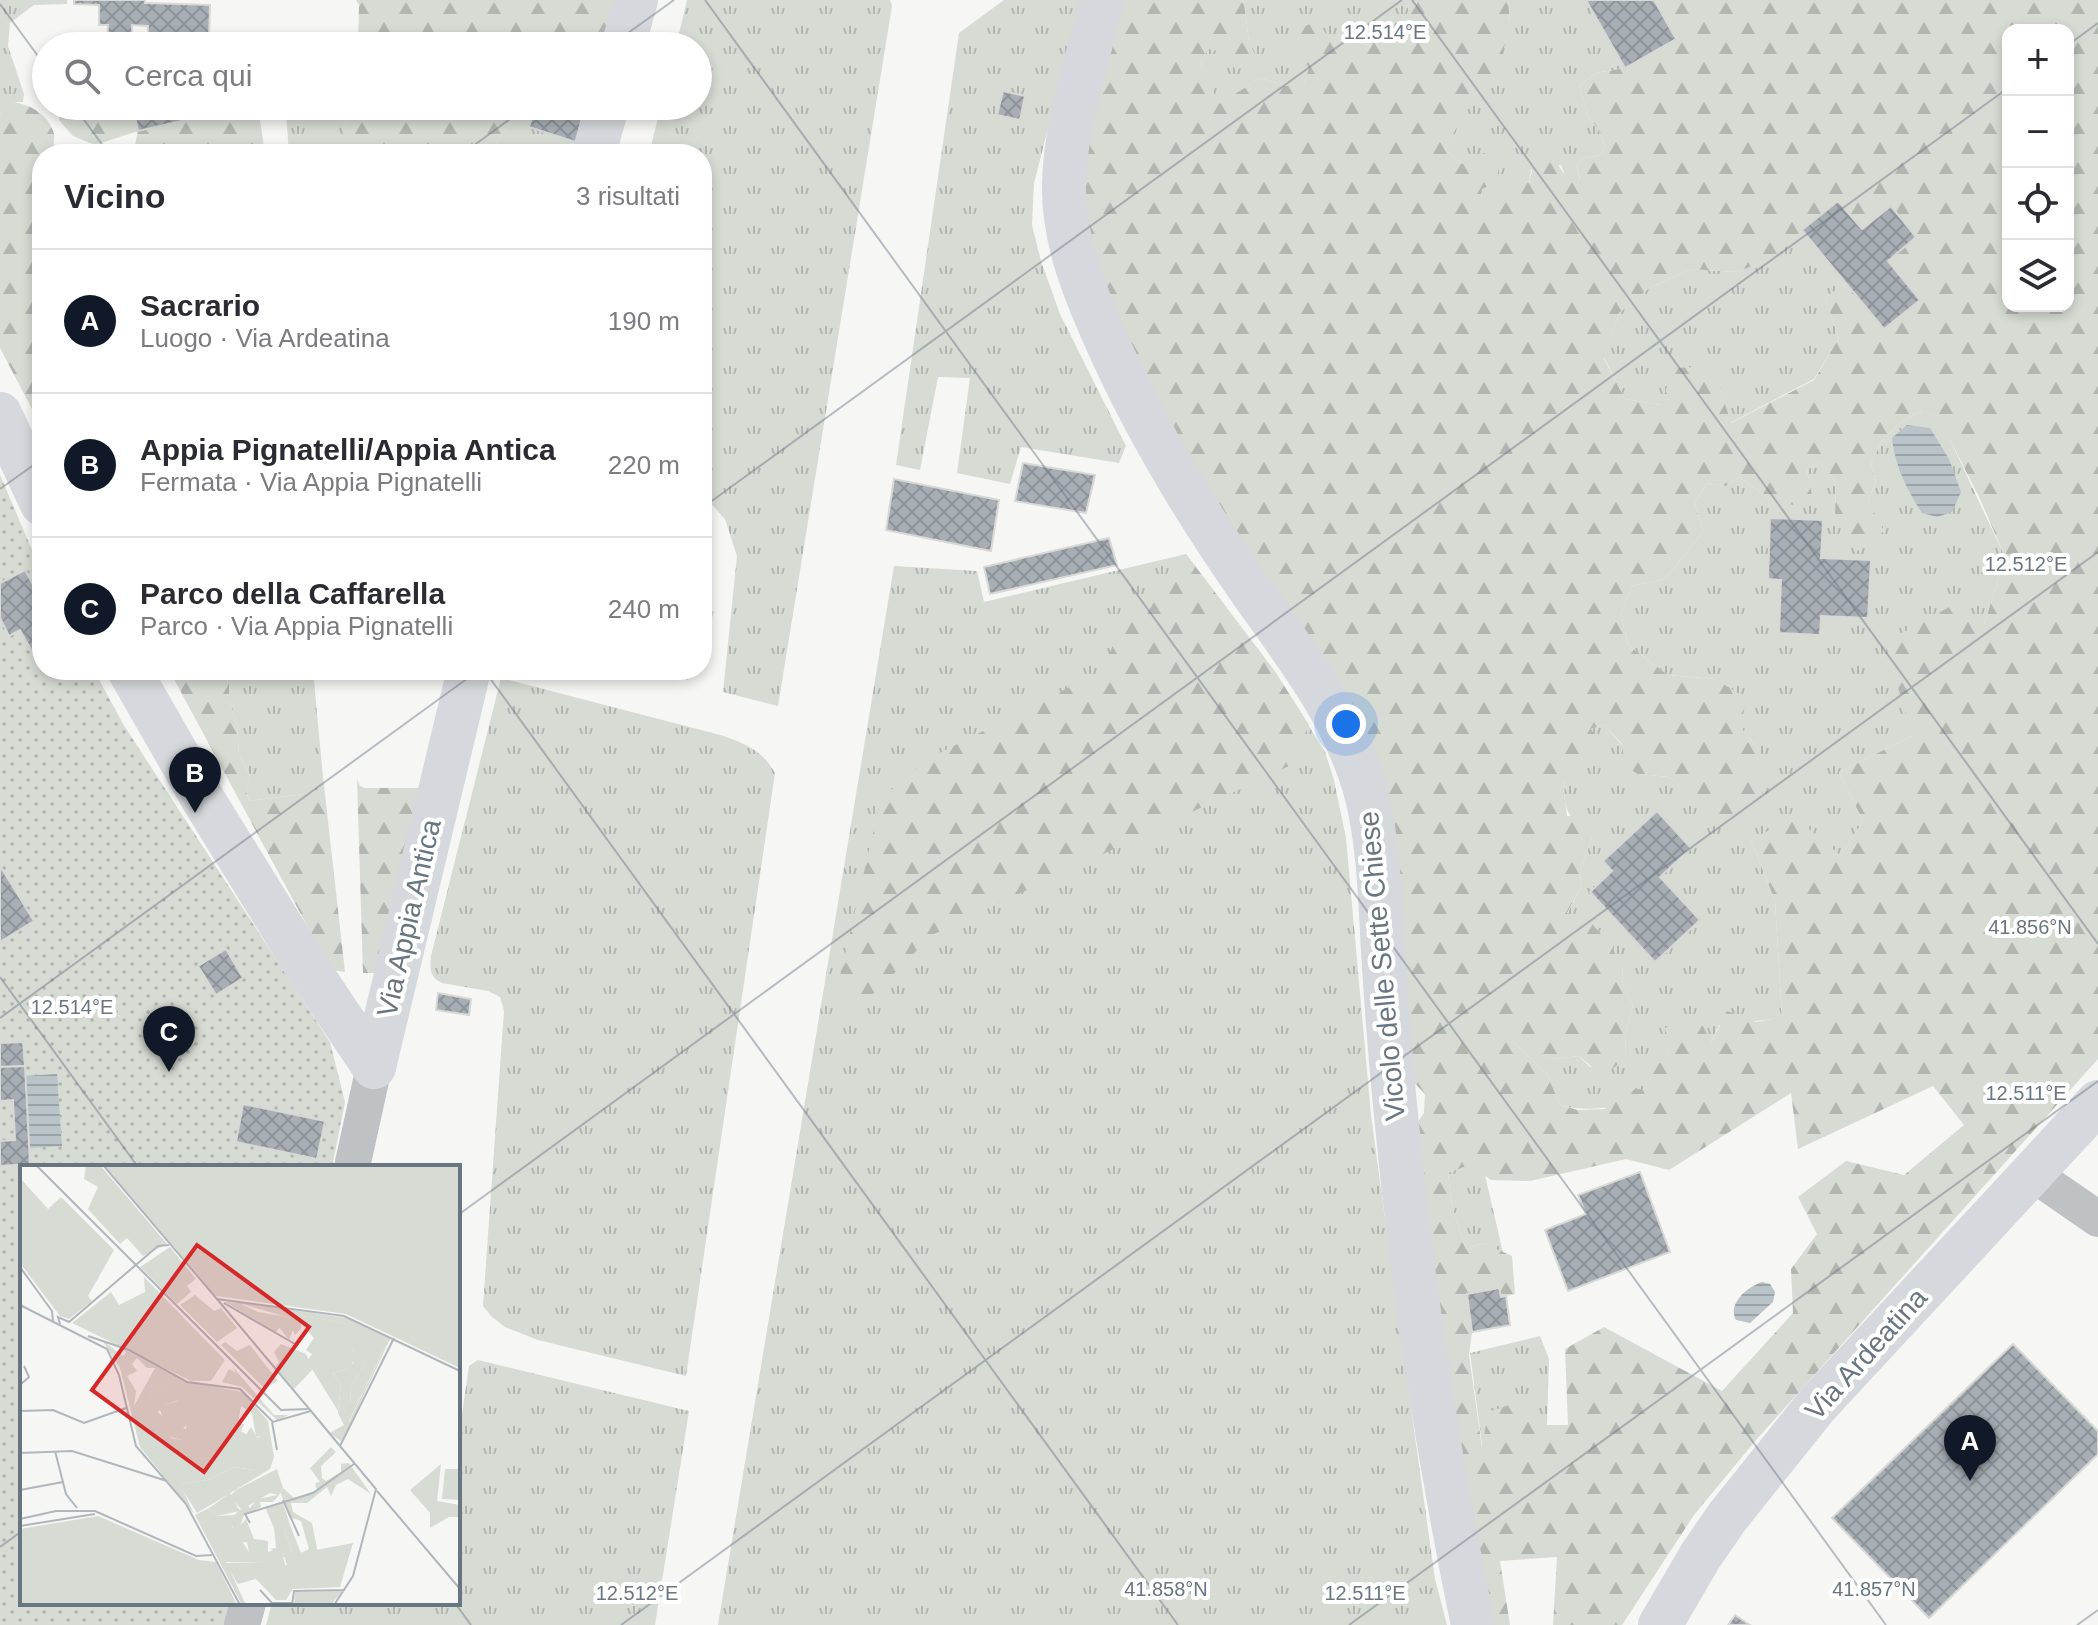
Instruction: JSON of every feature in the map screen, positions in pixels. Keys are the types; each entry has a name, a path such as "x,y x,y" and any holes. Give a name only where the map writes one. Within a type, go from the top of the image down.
{"main road":[{"path":"627,32 636,0"},
{"name":"Vicolo delle Sette Chiese","path":"1102,0 1075,110 1066,162 1064,192 1068,232 1093,310 1155,441 1206,526 1333,714 1363,783 1377,862 1388,1036 1411,1250 1447,1493 1473,1625"},
{"path":"597,144 603,120"},
{"path":"0,414 32,483"},
{"path":"135,680 294,948 374,1067"},
{"name":"Via Appia Antica","path":"374,1067 467,680"},
{"name":"Via Ardeatina","path":"1660,1625 1701,1555 1762,1472 1817,1405 2098,1102"}],"street":[{"name":"Via Appia Antica","path":"352,1165 374,1067"},
{"path":"2033,1174 2098,1219"},
{"path":"242,1625 247,1605"}],"green space":[{"path":"0,0 67,0 67,4 34,5 10,23 8,46 24,94 23,102 8,104 0,117"},
{"path":"356,0 626,0 610,32 358,32 359,5"},
{"path":"687,0 890,0 892,6 778,706 723,692 737,556 725,519 712,505 712,144 652,144 658,120 712,120 712,32 679,32"},
{"path":"1004,0 1081,0 1034,183 1032,225 1060,314 1126,446 1119,463 1021,447 1010,484 957,473 970,378 938,377 920,470 896,465 959,33"},
{"path":"1116,0 1241,0 1244,3 1249,41 1260,66 1235,69 1223,52 1208,49 1200,64 1219,104 1260,78 1286,86 1304,86 1309,67 1293,52 1298,28 1317,22 1328,36 1371,46 1378,36 1376,20 1407,18 1409,0 1508,0 1510,22 1500,64 1460,121 1445,149 1462,164 1484,153 1500,165 1495,183 1482,189 1481,200 1498,201 1507,185 1529,183 1535,158 1550,157 1577,186 1580,179 1577,166 1584,158 1601,155 1605,147 1599,130 1589,118 1579,86 1596,73 1625,68 1675,39 1654,0 2098,0 2098,1059 1756,1440 1694,1515 1622,1625 1553,1625 1557,1557 1500,1561 1510,1625 1487,1625 1410,1133 1424,1113 1425,1094 1405,1073 1384,826 1189,484 1097,294 1074,175","holes":["1838,201 1862,229 1916,237 1888,261 1919,300 1884,329 1846,283 1825,298 1839,338 1814,380 1731,423 1720,388 1703,367 1673,368 1661,405 1625,399 1604,359 1619,313 1648,289 1690,269 1737,272 1776,257 1802,230","1918,412 1938,416 2005,557 1984,625 1955,604 1885,642 1912,736 1839,772 1863,821 1841,856 1795,817 1751,840 1775,901 1782,1017 1756,1022 1727,1011 1711,1043 1703,1026 1677,1021 1665,1028 1670,1059 1642,1070 1645,1089 1617,1090 1605,1109 1578,1110 1560,1105 1547,1074 1512,1041 1554,1059 1579,1056 1603,1076 1625,1059 1626,1031 1633,1005 1623,984 1622,965 1611,964 1615,942 1602,935 1588,919 1567,913 1581,887 1580,870 1592,838 1588,816 1567,816 1565,778 1589,767 1604,751 1591,729 1604,725 1622,744 1625,768 1639,774 1669,777 1739,830 1758,813 1764,786 1759,750 1741,728 1746,698 1715,679 1668,675 1628,645 1621,614 1632,586 1665,579 1703,532 1695,503 1707,483 1726,486 1739,477 1773,501 1799,506 1812,495 1807,470 1820,461 1836,483 1835,514 1857,551 1884,531 1868,501 1876,482 1871,463 1881,442 1900,423","1933,1086 1964,1125 1904,1175 1846,1161 1798,1197 1817,1234 1791,1269 1793,1313 1722,1391 1604,1327 1565,1349 1568,1425 1531,1425 1515,1403 1488,1412 1482,1448 1469,1355 1472,1332 1467,1294 1498,1288 1501,1297 1515,1294 1512,1256 1483,1243 1466,1249 1452,1206 1448,1173 1469,1165 1491,1180 1530,1181 1626,1159 1669,1170 1791,1093 1798,1149"]},
{"path":"1241,0 1409,0 1408,18 1393,20 1372,46 1328,36 1309,67 1304,86 1286,86 1260,78 1218,105 1200,64 1208,48 1223,52 1249,41"},
{"path":"1508,0 1586,0 1625,68 1596,73 1579,86 1589,118 1599,130 1605,147 1601,155 1584,158 1577,166 1580,180 1577,186 1567,180 1561,165 1531,170 1529,183 1498,201 1481,201 1482,189 1445,149 1510,22"},
{"path":"9,102 32,108 32,120 46,120 54,136 53,144 32,144 32,409 0,348 0,117 4,105"},
{"path":"59,120 136,120 138,130 183,120 260,120 264,144 135,144 138,131 98,144 73,136"},
{"path":"287,120 348,120 343,128 350,144 288,144"},
{"path":"348,120 512,120 496,144 349,144 343,128"},
{"path":"512,120 531,120 530,127 582,144 496,144"},
{"path":"1802,230 1846,283 1825,298 1839,338 1814,379 1730,423 1720,388 1661,405 1625,399 1604,358 1619,313 1648,289 1690,269 1737,272 1775,257"},
{"path":"1918,412 1939,416 2005,557 1984,625 1912,736 1839,772 1863,821 1841,856 1751,840 1775,901 1782,1018 1719,1025 1711,1043 1666,1028 1670,1059 1655,1079 1636,1096 1605,1108 1583,1109 1560,1105 1547,1074 1510,1039 1554,1059 1579,1056 1590,1067 1625,1059 1626,1031 1633,1005 1623,984 1622,966 1611,964 1598,930 1587,921 1567,914 1581,887 1580,870 1592,838 1568,812 1565,777 1589,767 1591,729 1604,725 1622,745 1639,774 1669,777 1695,796 1759,750 1741,728 1715,679 1668,675 1628,645 1621,614 1632,586 1665,579 1703,532 1695,503 1707,483 1726,486 1739,477 1773,501 1812,495 1807,470 1820,461 1836,483 1835,514 1868,501 1876,482 1871,463 1881,442 1900,423"},
{"path":"0,475 32,550 32,680 99,680 123,724 330,1042 345,1102 332,1165 20,1165 20,1605 232,1605 227,1625 0,1625"},
{"path":"1186,554 1276,673 1325,752 1334,780 1346,838 1371,1115 1435,1579 1447,1625 718,1625 894,566 977,571 984,602"},
{"path":"1186,554 1276,673 1309,725 1291,765 932,935 881,987 852,1011 838,984 881,799 924,761 1105,669 1121,619 1171,587"},
{"path":"174,680 229,680 229,701 237,725 239,753 250,775 246,791 249,801 312,793 321,788 323,777 345,972 331,970"},
{"path":"229,680 314,680 323,777 321,788 312,793 249,801 246,791 250,775 239,753 237,725 229,701"},
{"path":"500,680 724,736 753,749 775,773 686,1376 538,1340 505,1327 483,1306 504,1011 500,997 488,991 438,981 431,972 431,956"},
{"path":"357,779 360,786 365,788 424,788 384,969 373,973 363,973"},
{"path":"1470,1164 1485,1175 1503,1253 1483,1243 1466,1249 1452,1206 1448,1173"},
{"path":"1540,1336 1549,1359 1547,1425 1531,1425 1483,1453 1470,1353"},
{"path":"478,1360 689,1411 655,1625 266,1625 271,1605 460,1605 460,1428 469,1366"}],"shaded area":[{"path":"1907,425 1930,428 1949,459 1961,492 1952,512 1937,517 1922,513 1907,487 1892,438"},
{"path":"57,1074 62,1146 30,1148 25,1076"},
{"path":"1762,1282 1770,1284 1775,1292 1773,1302 1750,1323 1736,1320 1736,1302 1750,1288"}],"building":[{"path":"74,0 145,0 145,3 210,5 209,32 148,32 148,26 132,25 132,32 108,32 108,25 99,25 99,5 74,4"},
{"path":"1586,0 1654,0 1676,39 1625,68"},
{"path":"1003,91 1025,96 1020,120 997,115"},
{"path":"136,120 186,120 138,131"},
{"path":"531,120 593,120 585,144 529,127"},
{"path":"1838,201 1862,229 1891,206 1916,237 1888,261 1920,300 1884,329 1802,230"},
{"path":"1023,463 1095,475 1086,513 1015,501"},
{"path":"894,479 999,500 991,551 886,530"},
{"path":"1770,518 1823,520 1821,558 1871,560 1868,618 1821,616 1820,635 1779,633 1781,580 1768,579"},
{"path":"1109,538 1117,565 990,594 984,567"},
{"path":"25,570 32,583 32,651 20,630 9,636 0,618 0,583"},
{"path":"1657,811 1691,848 1660,877 1700,920 1655,962 1590,892 1612,871 1603,861"},
{"path":"0,870 34,921 0,942"},
{"path":"226,949 243,978 216,995 198,966"},
{"path":"438,993 471,999 469,1015 436,1010"},
{"path":"23,1042 25,1066 0,1067 0,1043"},
{"path":"25,1066 30,1164 0,1166 0,1141 15,1140 13,1100 0,1101 0,1067"},
{"path":"243,1104 325,1121 317,1159 236,1142"},
{"path":"1640,1172 1670,1252 1568,1291 1545,1230 1586,1214 1578,1195"},
{"path":"1499,1288 1501,1297 1506,1296 1510,1325 1472,1332 1467,1294"},
{"path":"2013,1344 2098,1431 2098,1454 1929,1618 1832,1518"},
{"path":"1735,1615 1750,1625 1728,1625"}],"place":[{"name":"Appia Pignatelli/Appia Antica","path":"195,813"},
{"name":"Parco della Caffarella","path":"169,1072"},
{"name":"Sacrario","path":"1970,1481"}]}
